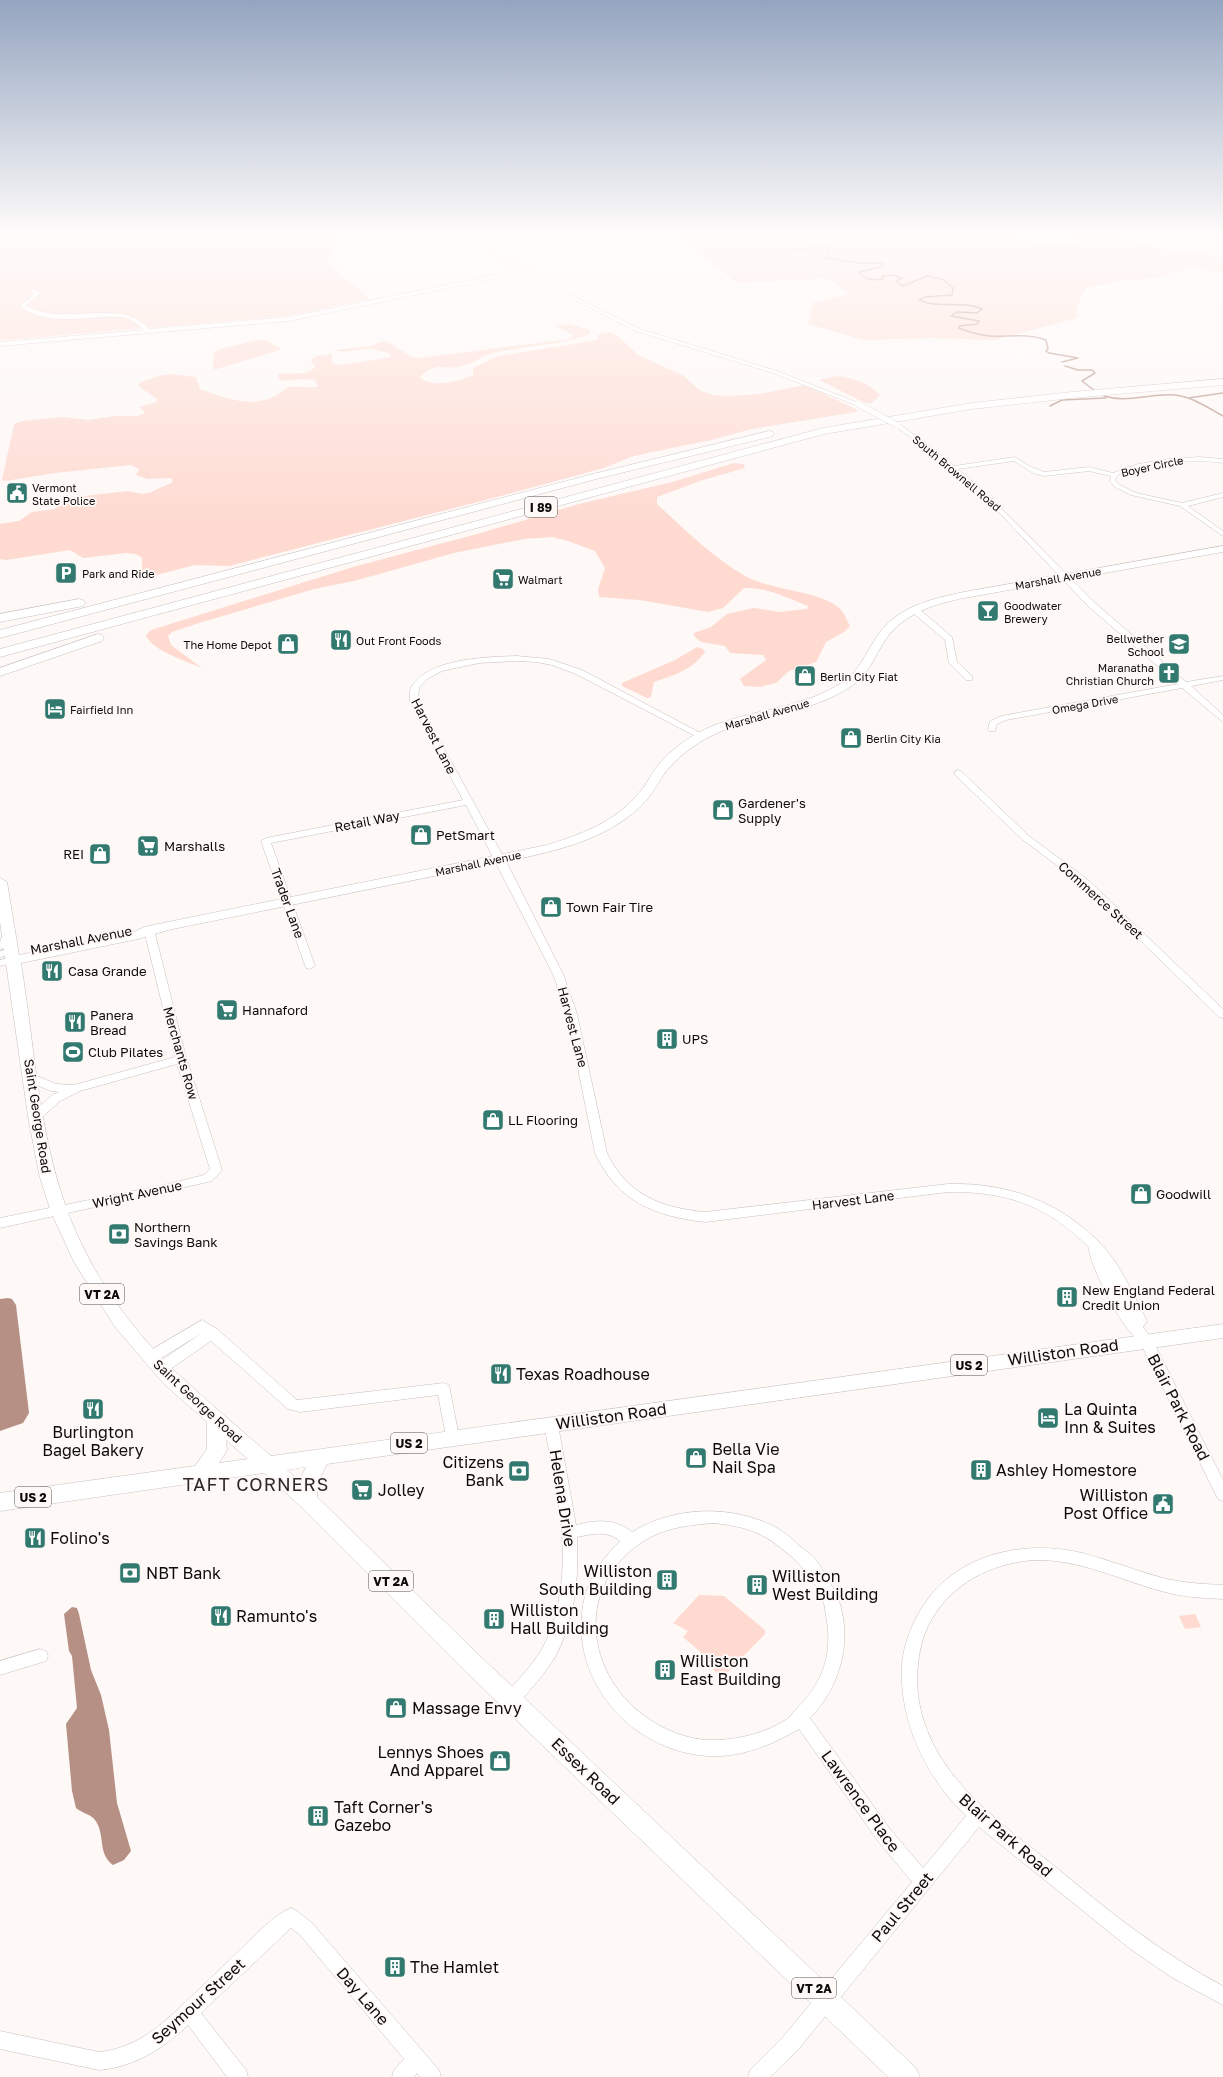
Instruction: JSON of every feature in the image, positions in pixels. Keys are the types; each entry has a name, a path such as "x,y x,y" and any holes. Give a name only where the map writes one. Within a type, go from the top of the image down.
{"highway":[{"name":"I 89","path":"0,634 597,476 806,426 918,406 1077,386 1223,373"},
{"name":"I 89","path":"0,653 823,431 946,408 1090,393 1223,382"},
{"path":"0,618 228,574"},
{"path":"0,672 232,591"}],"main road":[{"name":"Marshall Avenue","path":"6,952 138,935 149,930 500,859 568,842 607,825 639,801 662,769 678,752 702,736 734,722 798,707 835,692 853,680 867,667 886,631 900,618 916,610 953,597 1223,549"},
{"name":"Saint George Road","path":"0,882 6,952 31,1078 44,1165 58,1211 70,1239 95,1284 156,1363 216,1419 268,1464"},
{"name":"Williston Road","path":"0,1502 551,1424 1141,1334 1223,1331"},
{"path":"201,1474 217,1450 216,1419"},
{"path":"307,1500 309,1480 321,1457"},
{"name":"Essex Road","path":"268,1464 307,1500 511,1700 906,2077"}],"street":[{"path":"0,344 174,330"},
{"name":"South Brownell Road","path":"638,330 775,372 858,404 897,425 921,441 1004,513 1064,577 1103,615 1223,719"},
{"name":"Boyer Circle","path":"1223,460 1203,458 1188,459 1125,470 1114,475 1113,482 1126,490 1182,505 1223,534"},
{"path":"953,468 1015,459 1028,470 1039,473 1052,474 1089,469 1114,475"},
{"name":"Boyer Circle","path":"1182,505 1223,495"},
{"path":"916,610 949,639 953,663 968,678"},
{"name":"Harvest Lane","path":"702,736 580,672 561,665 530,659 509,658 442,668 418,681 413,690 413,696 554,964 568,1000 604,1160 613,1176 633,1194 652,1205 678,1214 715,1217 937,1189 983,1189 1008,1193 1050,1211 1079,1230 1094,1247 1095,1255 1106,1279 1128,1320 1141,1334"},
{"name":"Omega Drive","path":"992,729 994,723 1004,718 1223,678"},
{"name":"Commerce Street","path":"958,773 1026,838 1084,881 1223,1015"},
{"name":"Retail Way","path":"266,841 468,802"},
{"name":"Trader Lane","path":"266,841 310,966"},
{"name":"Merchants Row","path":"149,930 181,1059 216,1167 214,1174"},
{"path":"36,1116 56,1098 76,1088 181,1059"},
{"path":"31,1078 55,1088 76,1088"},
{"name":"Wright Avenue","path":"0,1223 168,1188 208,1178 214,1174"},
{"path":"156,1363 207,1329 292,1405 300,1406 444,1389 452,1437"},
{"name":"Blair Park Road","path":"1141,1334 1223,1495"},
{"name":"Helena Drive","path":"511,1700 545,1658 558,1630 570,1585 571,1532 551,1424"},
{"path":"714,1517 736,1520 771,1533 796,1549 811,1565 824,1583 833,1603 838,1624 838,1645 829,1681 818,1700 802,1718 783,1731 762,1741 740,1747 708,1748 670,1740 648,1730 630,1717 613,1700 601,1681 592,1661 588,1640 587,1620 591,1600 598,1581 616,1555 631,1541 650,1530 670,1522 692,1518 714,1517"},
{"path":"571,1532 609,1527 617,1529 631,1541"},
{"name":"Blair Park Road","path":"1223,1592 1194,1592 1162,1586 1091,1561 1056,1554 1027,1555 995,1561 973,1570 951,1585 932,1606 917,1633 910,1663 910,1693 915,1719 929,1753 951,1786 978,1815 1135,1942 1175,1970 1223,1996"},
{"path":"0,1668 40,1656"},
{"name":"Lawrence Place","path":"802,1718 884,1835 923,1882"},
{"name":"Paul Street","path":"757,2077 790,2044 978,1815"},
{"name":"Seymour Street","path":"0,2040 86,2060 111,2060 134,2053 146,2047 167,2032 274,1930 291,1917"},
{"name":"Day Lane","path":"291,1917 306,1929 432,2077"},
{"path":"189,2012 239,2077"},
{"path":"400,2077 417,2059"}],"shaded area":[{"path":"0,330 124,330 6,340 0,339"},
{"path":"563,330 589,330 590,334 566,341 506,350 490,354 463,366 436,367 420,377 425,381 432,383 446,383 461,380 473,375 473,368 498,356 592,341 598,339 597,335 610,332 618,336 638,355 684,376 699,390 713,395 729,396 759,394 805,385 858,410 856,412 752,429 711,440 631,457 604,468 229,566 195,565 145,578 142,577 142,558 136,554 126,553 83,558 70,550 6,560 0,559 0,524 19,521 32,512 55,509 75,497 128,491 142,494 151,492 173,482 171,478 147,479 136,475 139,469 131,465 55,473 6,481 2,480 14,424 22,421 64,417 89,420 114,416 138,416 145,413 140,407 156,402 157,399 138,386 139,383 168,374 196,377 200,389 228,399 248,402 267,399 291,387 318,386 315,380 302,379 284,381 278,379 278,374 302,373 311,370 315,367 311,360 316,356 331,354 333,355 331,359 333,364 341,365 391,357 391,354 372,349 342,352 334,350 371,346 379,342 386,341 412,357 419,358 570,339 573,335"},
{"path":"829,330 1032,330 994,340 932,338 864,340"},
{"path":"257,340 265,340 280,348 280,350 213,369 214,352"},
{"path":"836,376 860,381 880,395 872,403 865,403 819,380"},
{"path":"734,463 744,464 745,468 703,480 657,497 657,504 700,543 747,577 769,585 821,598 839,608 850,626 844,632 826,642 816,662 789,671 776,683 760,687 744,686 740,679 766,660 763,655 730,653 725,646 701,642 694,636 694,633 711,627 727,614 754,608 779,612 807,609 808,606 776,594 752,588 744,588 723,608 708,612 640,600 599,597 598,589 605,568 595,551 552,537 524,539 454,553 354,581 314,589 172,632 168,636 171,645 202,668 162,651 150,641 146,635 151,630 353,567 477,534 579,504 672,482"},
{"path":"697,647 703,649 705,652 700,658 682,672 654,682 651,697 647,698 622,686 622,683 675,660"},
{"path":"0,1299 12,1299 16,1305 29,1413 23,1423 0,1431"},
{"path":"699,1595 724,1596 765,1630 765,1634 726,1674 717,1673 702,1660 705,1656 683,1637 688,1631 673,1623"},
{"path":"72,1607 77,1608 79,1614 91,1670 101,1695 109,1730 117,1803 131,1851 124,1860 113,1865 105,1855 100,1832 94,1818 76,1808 72,1791 66,1724 77,1708 72,1656 69,1651 64,1614"},
{"path":"1195,1614 1201,1627 1185,1629 1179,1616"}],"waterway":[{"path":"964,330 990,336 1025,336 1039,338 1046,340 1048,348 1046,351 1049,353 1078,358 1062,362"},
{"path":"1065,366 1078,370 1092,370 1095,373 1082,381 1095,391"},
{"path":"1188,398 1223,393"},
{"path":"1099,394 1118,399 1165,395 1175,395 1188,398"},
{"path":"1050,406 1062,400 1106,398"},
{"path":"1188,398 1223,416"}],"place":[{"name":"Vermont State Police","path":"17,493"},
{"name":"Park and Ride","path":"66,573"},
{"name":"Walmart","path":"503,579"},
{"name":"Goodwater Brewery","path":"988,611"},
{"name":"Out Front Foods","path":"341,640"},
{"name":"The Home Depot","path":"288,644"},
{"name":"Bellwether School","path":"1179,644"},
{"name":"Maranatha Christian Church","path":"1169,673"},
{"name":"Berlin City Fiat","path":"805,676"},
{"name":"Fairfield Inn","path":"55,709"},
{"name":"Berlin City Kia","path":"851,738"},
{"name":"Gardener's Supply","path":"723,810"},
{"name":"PetSmart","path":"421,835"},
{"name":"Marshalls","path":"148,846"},
{"name":"REI","path":"100,854"},
{"name":"Town Fair Tire","path":"551,907"},
{"name":"Casa Grande","path":"52,971"},
{"name":"Hannaford","path":"227,1010"},
{"name":"Panera Bread","path":"75,1022"},
{"name":"UPS","path":"667,1039"},
{"name":"Club Pilates","path":"73,1052"},
{"name":"LL Flooring","path":"493,1120"},
{"name":"Goodwill","path":"1141,1194"},
{"name":"Northern Savings Bank","path":"119,1234"},
{"name":"New England Federal Credit Union","path":"1067,1297"},
{"name":"Texas Roadhouse","path":"501,1374"},
{"name":"Burlington Bagel Bakery","path":"93,1409"},
{"name":"La Quinta Inn & Suites","path":"1048,1418"},
{"name":"Bella Vie Nail Spa","path":"696,1458"},
{"name":"Ashley Homestore","path":"981,1470"},
{"name":"Citizens Bank","path":"519,1471"},
{"name":"Jolley","path":"362,1490"},
{"name":"Williston Post Office","path":"1163,1504"},
{"name":"Folino's","path":"35,1538"},
{"name":"NBT Bank","path":"130,1573"},
{"name":"Williston South Building","path":"667,1580"},
{"name":"Williston West Building","path":"757,1585"},
{"name":"Ramunto's","path":"221,1616"},
{"name":"Williston Hall Building","path":"494,1619"},
{"name":"Williston East Building","path":"665,1670"},
{"name":"Massage Envy","path":"396,1708"},
{"name":"Lennys Shoes And Apparel","path":"500,1761"},
{"name":"Taft Corner's Gazebo","path":"318,1816"},
{"name":"The Hamlet","path":"395,1967"}],"district":[{"name":"TAFT CORNERS","path":"256,1484"}]}
